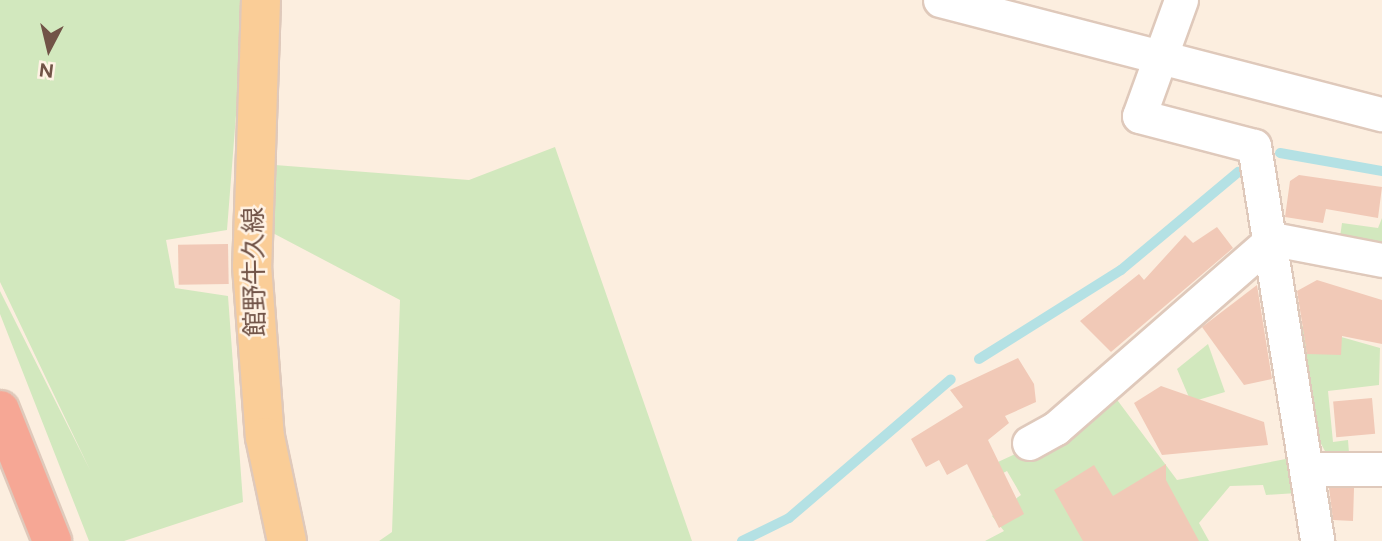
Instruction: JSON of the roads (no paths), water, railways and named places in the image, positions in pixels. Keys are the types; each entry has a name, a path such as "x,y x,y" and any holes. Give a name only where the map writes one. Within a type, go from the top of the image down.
{"highway":[{"path":"0,410 52,541"}],"main road":[{"name":"館野牛久線","path":"261,0 252,266 265,437 287,541"}],"street":[{"path":"940,0 1157,59 1382,114"},
{"path":"1181,0 1157,59 1139,116 1254,146 1273,239 1317,541"},
{"path":"1273,239 1382,260"},
{"path":"1029,443 1056,428 1273,239"},
{"path":"1306,469 1382,468"}],"waterway":[{"path":"1280,153 1382,171"},
{"path":"979,359 1121,270 1238,172"},
{"path":"742,541 789,518 951,379"}]}
